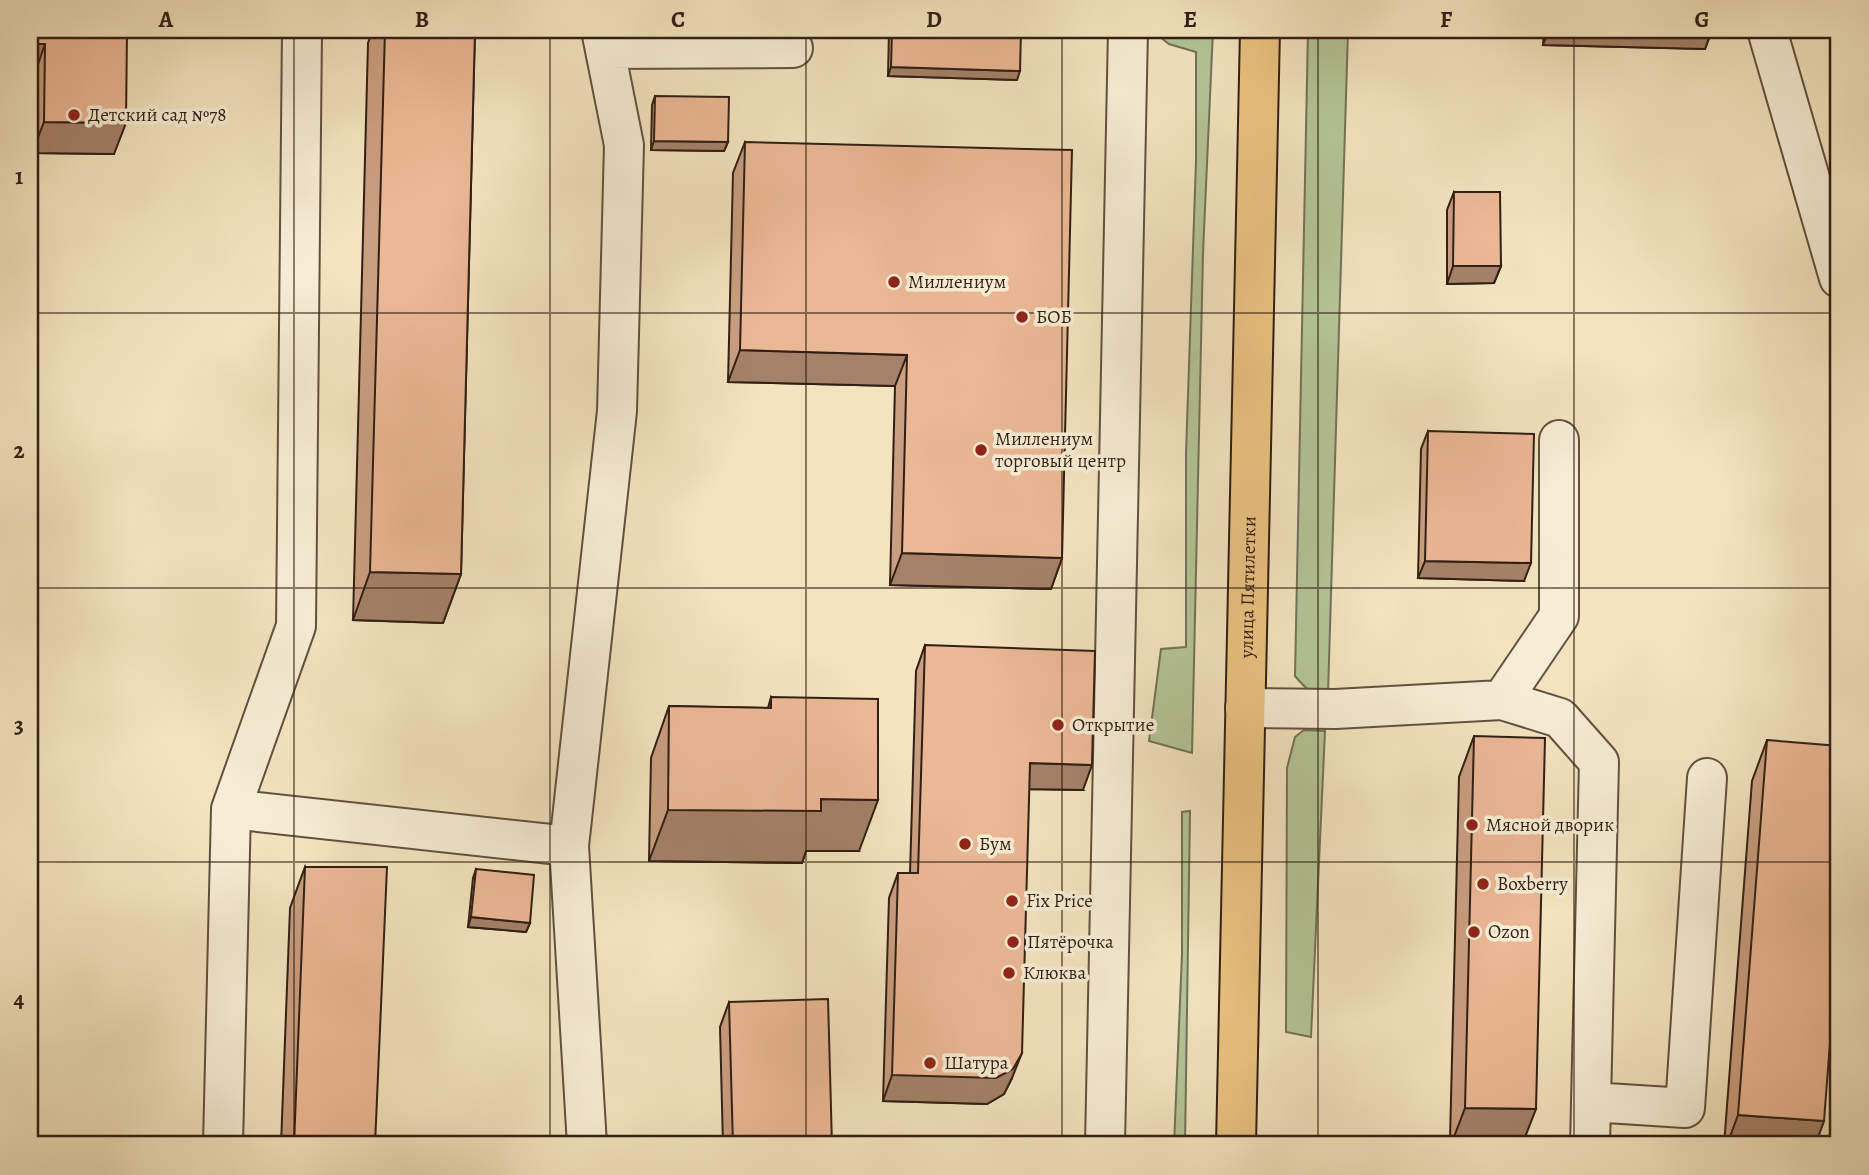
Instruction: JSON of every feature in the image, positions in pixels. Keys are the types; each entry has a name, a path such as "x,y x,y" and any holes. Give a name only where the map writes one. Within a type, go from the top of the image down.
{"main road":[{"name":"улица Пятилетки","path":"1236,1145 1260,30"}],"street":[{"path":"223,1145 231,809 296,626 302,30"},
{"path":"1105,1145 1128,30"},
{"path":"1767,30 1839,278"},
{"path":"587,1145 569,846 617,411 624,145 603,39 793,48"},
{"path":"1502,700 1559,616 1559,440"},
{"path":"1245,708 1335,709 1502,700 1560,718 1599,762 1590,1145"},
{"path":"1591,1102 1685,1108 1707,778"},
{"path":"231,809 569,846"}],"green space":[{"path":"1159,30 1213,30 1203,253 1192,753 1149,741 1161,649 1186,647 1186,453 1196,161 1196,52 1169,44 1160,37"},
{"path":"1308,30 1348,30 1328,694 1309,690 1295,676"},
{"path":"1304,730 1325,731 1311,1037 1286,1032 1287,768 1295,737"},
{"path":"1190,811 1185,1145 1174,1145 1182,954 1182,812"}],"building":[{"name":"Детский сад №78","path":"30,30 127,30 126,123 44,122 45,44 30,44"},
{"path":"385,30 475,30 461,574 370,572"},
{"path":"892,30 1021,30 1020,71 891,67"},
{"path":"655,96 729,97 728,142 654,141"},
{"name":"Миллениум","path":"745,142 1072,150 1062,558 902,553 907,355 740,350"},
{"path":"1454,192 1500,192 1501,266 1453,266"},
{"path":"1428,431 1534,434 1531,563 1425,561"},
{"name":"Бум","path":"925,645 1095,651 1092,765 1030,763 1022,1053 1013,1069 996,1078 892,1075 898,873 918,873"},
{"path":"771,697 878,699 878,800 821,799 821,811 668,810 669,706 771,708"},
{"path":"1474,736 1545,738 1536,1109 1465,1108"},
{"path":"1767,740 1839,746 1839,926 1824,1121 1738,1115"},
{"path":"305,867 387,867 375,1145 294,1145"},
{"path":"476,869 534,875 530,923 471,917"},
{"path":"828,999 832,1145 733,1145 729,1002"},
{"path":"1405,1138 1499,1141 1499,1145 1404,1145"},
{"path":"1676,1143 1710,1145 1676,1145"}],"place":[{"name":"Детский сад №78","path":"74,115"},
{"name":"Миллениум","path":"894,282"},
{"name":"БОБ","path":"1022,317"},
{"name":"Миллениум торговый центр","path":"981,450"},
{"name":"Открытие","path":"1058,725"},
{"name":"Мясной дворик","path":"1472,825"},
{"name":"Бум","path":"965,844"},
{"name":"Boxberry","path":"1483,884"},
{"name":"Fix Price","path":"1012,901"},
{"name":"Ozon","path":"1474,932"},
{"name":"Пятёрочка","path":"1013,942"},
{"name":"Клюква","path":"1009,973"},
{"name":"Шатура","path":"930,1063"}]}
